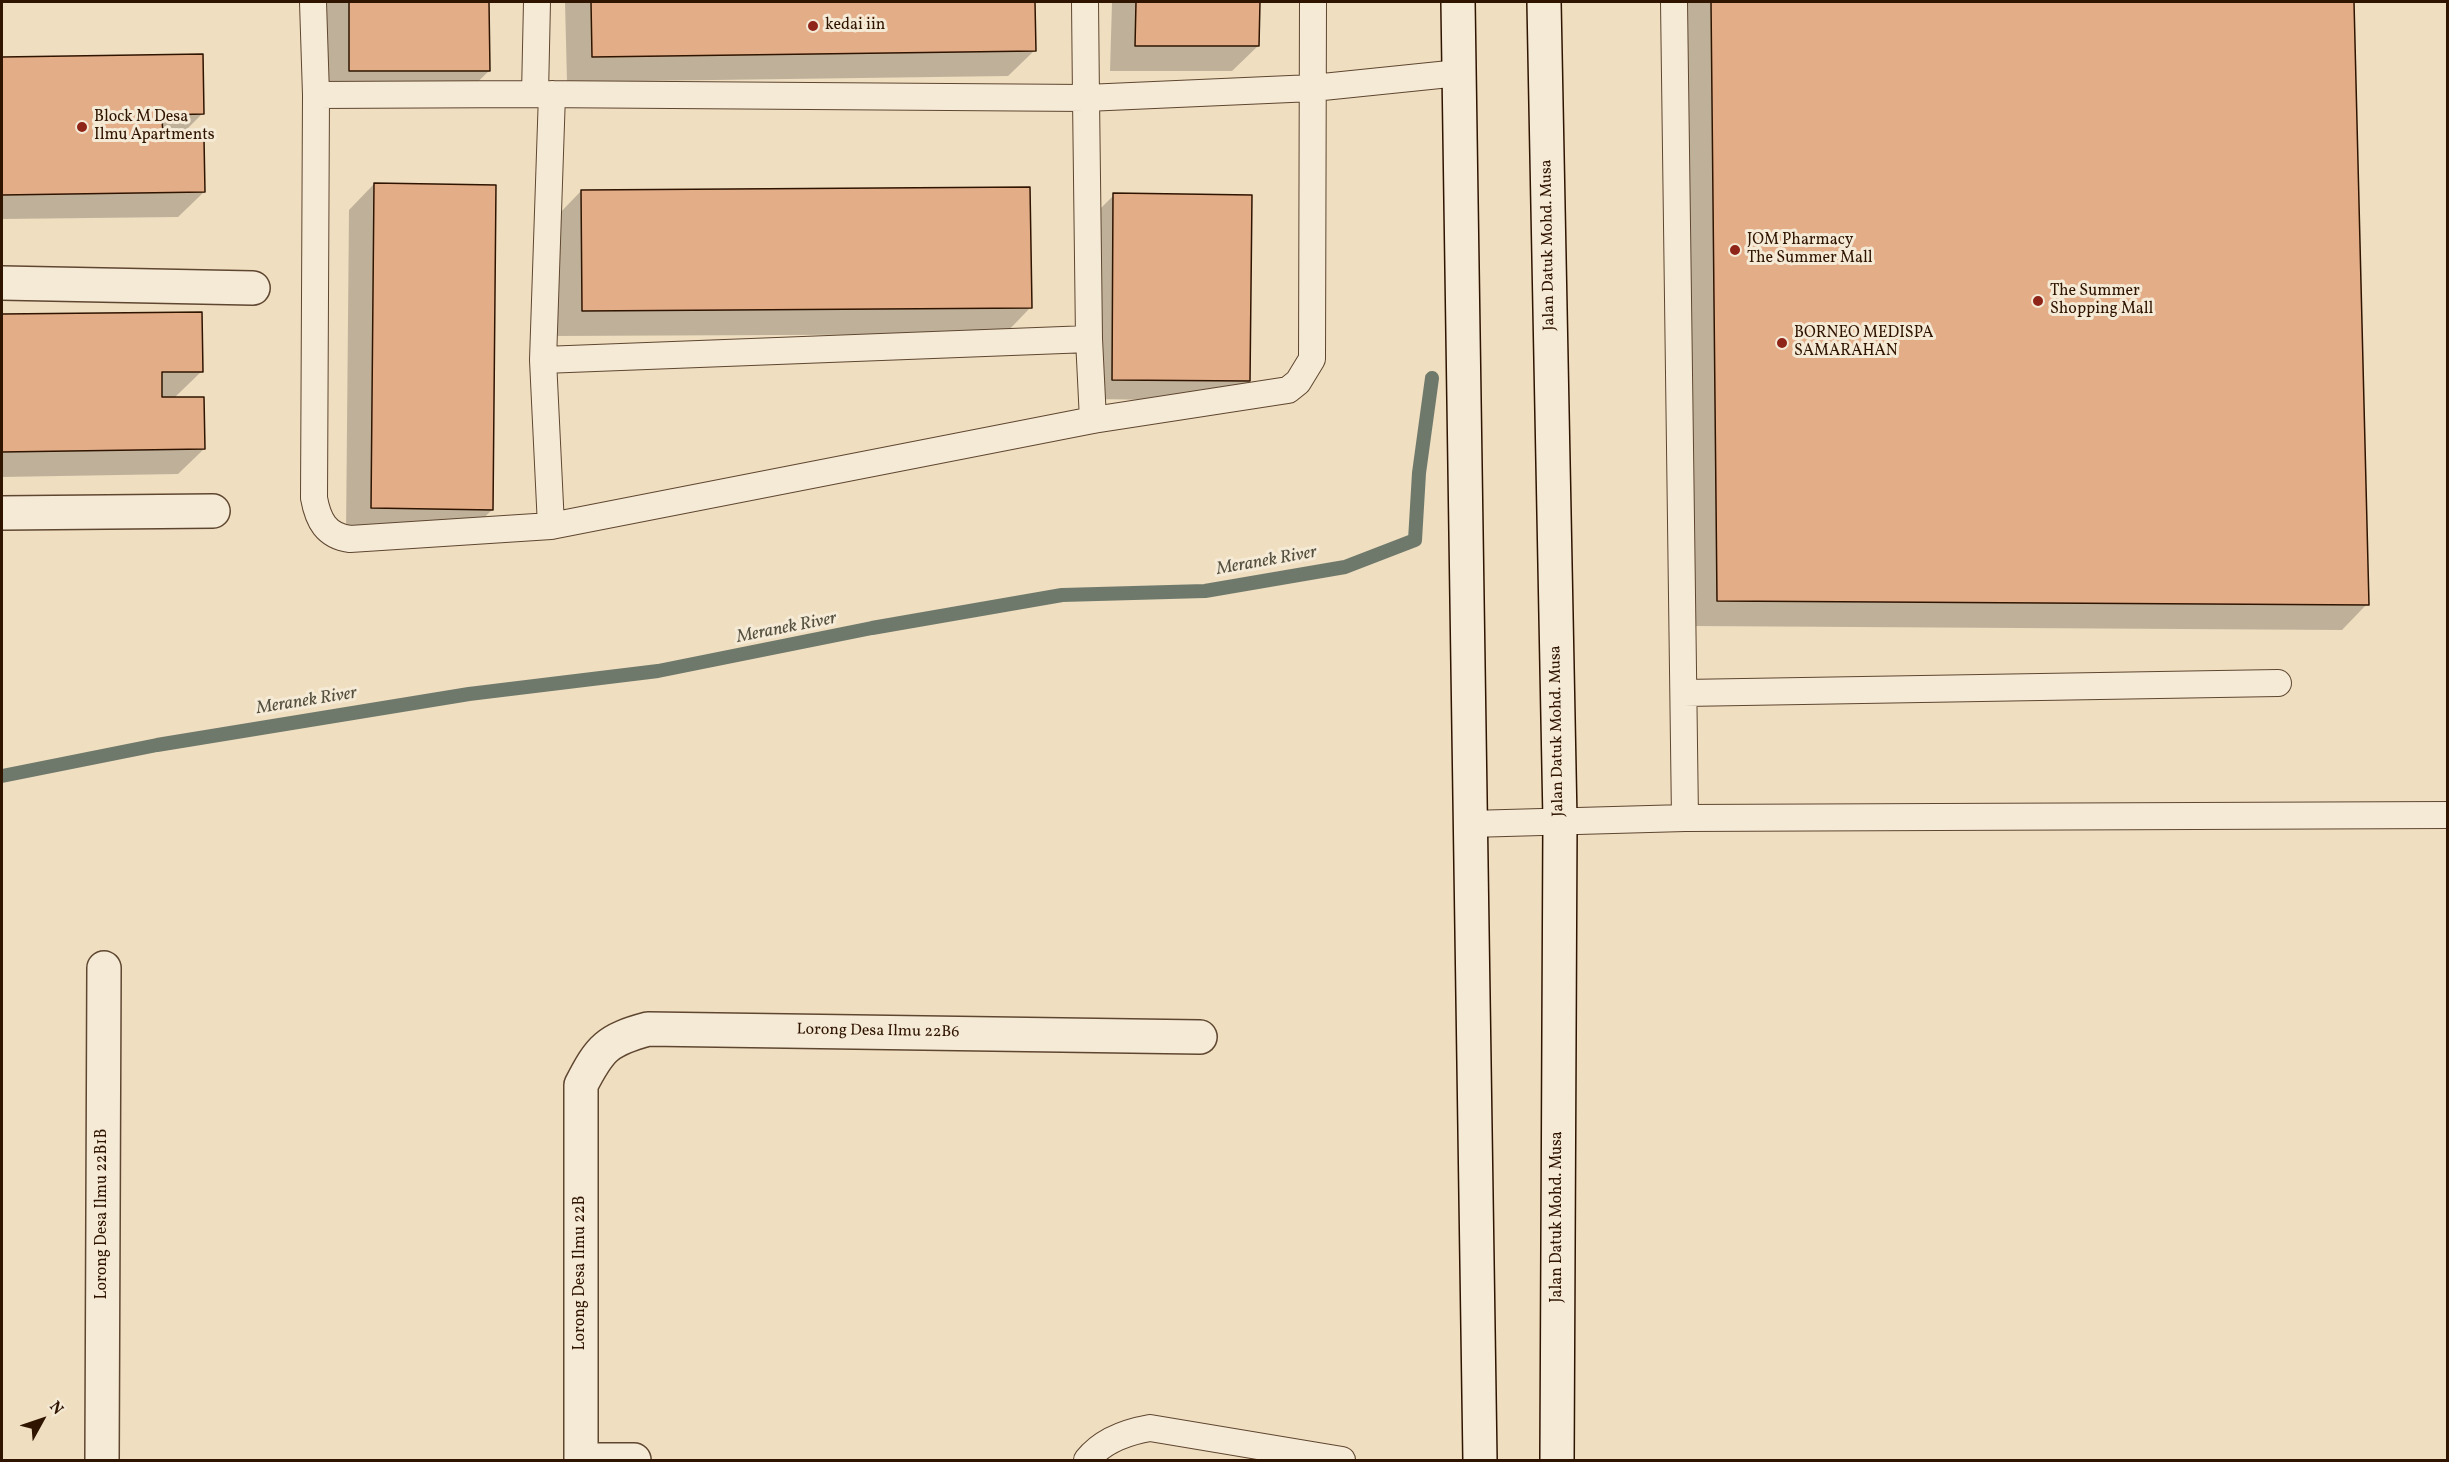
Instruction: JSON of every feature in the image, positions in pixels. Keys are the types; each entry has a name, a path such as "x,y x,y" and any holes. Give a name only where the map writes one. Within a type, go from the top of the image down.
{"main road":[{"path":"1458,2 1480,1461"},
{"name":"Jalan Datuk Mohd. Musa","path":"1544,2 1560,820 1557,1461"},
{"path":"2,283 253,288"},
{"path":"2,513 213,511"},
{"name":"Lorong Desa Ilmu 22B1B","path":"102,1461 104,968"},
{"name":"Lorong Desa Ilmu 22B6","path":"581,1084 594,1059 607,1044 629,1034 648,1029 1200,1037"},
{"name":"Lorong Desa Ilmu 22B","path":"581,1084 581,1460"},
{"path":"581,1460 634,1461"}],"lane":[{"path":"313,2 315,95 314,498 316,512 333,535 350,538 551,525 1094,420 1288,390 1298,382 1312,359 1312,2"},
{"path":"537,2 544,94 543,360 551,525"},
{"path":"1085,2 1089,339 1094,420"},
{"path":"1674,2 1685,818"},
{"path":"315,95 544,94 1086,98 1313,88 1459,73"},
{"path":"543,360 1089,339"},
{"path":"1684,693 2278,683"},
{"path":"1470,824 1685,818 2448,815"},
{"path":"1087,1461 1092,1454 1127,1432 1150,1428 1342,1461"}],"building":[{"path":"349,2 489,2 490,71 349,71"},
{"name":"kedai iin","path":"591,2 1035,2 1036,51 592,57"},
{"path":"1136,2 1260,2 1259,46 1135,46"},
{"name":"The Summer Shopping Mall","path":"1711,2 2354,2 2369,605 1717,601"},
{"name":"Block M Desa Ilmu Apartments","path":"203,54 204,114 162,115 163,140 204,139 205,192 2,195 2,57"},
{"path":"374,183 496,185 493,510 371,508"},
{"path":"1030,187 1032,308 582,311 581,190"},
{"path":"1113,193 1252,195 1250,381 1112,380"},
{"path":"202,312 203,372 162,372 162,397 204,397 205,449 2,452 2,314"}],"waterway":[{"name":"Meranek River","path":"2,776 157,745 469,694 658,671 872,628 1062,595 1205,591 1345,567 1415,540 1419,473 1432,378"}],"place":[{"name":"kedai iin","path":"813,26"},
{"name":"Block M Desa Ilmu Apartments","path":"82,127"},
{"name":"JOM Pharmacy The Summer Mall","path":"1735,250"},
{"name":"The Summer Shopping Mall","path":"2038,301"},
{"name":"BORNEO MEDISPA SAMARAHAN","path":"1782,343"}]}
